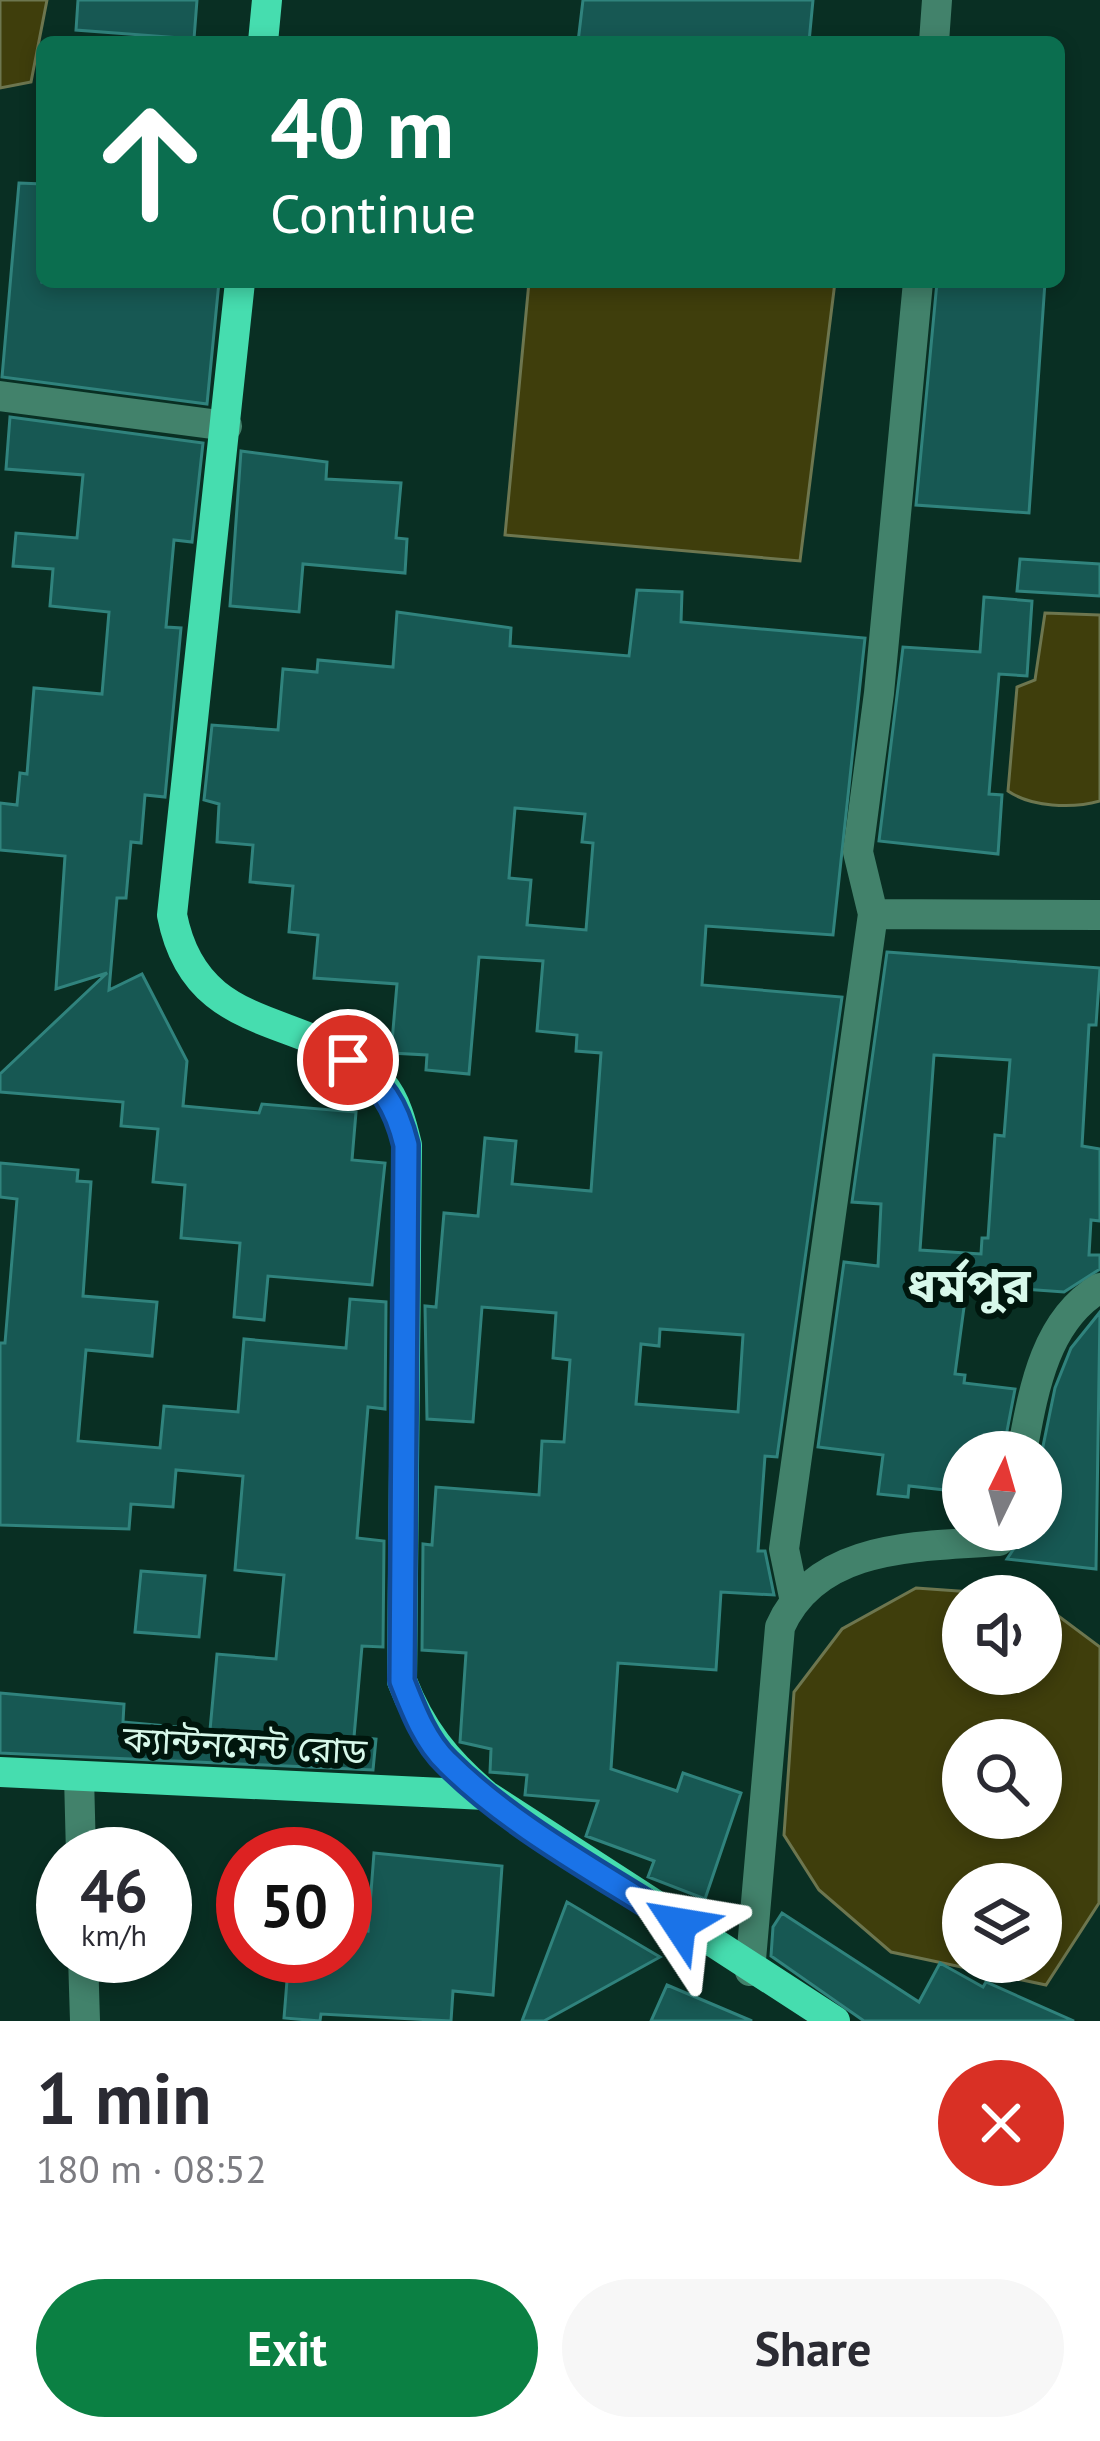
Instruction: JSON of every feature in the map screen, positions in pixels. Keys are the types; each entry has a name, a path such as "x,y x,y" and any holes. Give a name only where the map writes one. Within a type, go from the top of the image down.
{"main road":[{"path":"264,36 267,0"},
{"path":"239,288 172,915 180,955 196,979 221,1000 348,1060 382,1084 399,1114 406,1145 402,1681 417,1718 445,1760 486,1795 750,1971 835,2021"},
{"name":"ক্যান্টনমেন্ট রোড","path":"0,1772 486,1795"}],"street":[{"path":"934,36 937,0"},
{"path":"794,1597 784,1549 873,914 858,852 880,692 917,288"},
{"path":"0,396 226,426"},
{"path":"873,914 1100,915"},
{"path":"1027,1431 1050,1343 1079,1301 1100,1288"},
{"path":"750,1971 780,1627 794,1597 847,1561 899,1548 942,1545"},
{"path":"79,1776 80,1827"},
{"path":"84,1983 85,2021"}],"shaded area":[{"path":"0,0 47,0 40,36 36,36 31,82 0,88"},
{"path":"528,288 834,288 800,561 505,535"},
{"path":"1045,613 1100,615 1100,801 1052,805 1008,791 1017,687 1035,680"},
{"path":"916,1588 942,1590 942,1695 1062,1695 1062,1619 1100,1647 1099,1903 1062,1960 1062,1863 942,1863 942,1963 891,1952 819,1890 784,1835 794,1692 842,1629"}],"building":[{"path":"78,0 197,0 194,36 76,30"},
{"path":"583,0 813,0 810,36 579,36"},
{"path":"19,183 36,184 36,288 218,288 207,404 2,377"},
{"path":"936,288 1045,288 1029,513 916,505"},
{"path":"10,417 203,443 192,542 174,540 166,627 181,628 165,797 145,795 141,843 131,842 126,898 117,898 109,990 142,974 187,1061 183,1106 259,1113 262,1104 356,1112 352,1160 385,1163 372,1285 268,1276 264,1320 234,1317 240,1243 181,1238 185,1185 153,1182 158,1129 121,1126 123,1102 0,1092 0,1074 107,973 56,989 65,856 0,850 0,803 17,805 20,773 27,774 34,688 102,694 109,612 50,606 53,569 13,566 16,533 77,538 83,475 6,469"},
{"path":"241,451 327,462 326,479 401,483 396,538 407,539 405,573 303,564 299,612 230,606"},
{"path":"1020,559 1100,564 1100,596 1017,591"},
{"path":"637,590 682,592 681,622 865,638 833,935 706,926 702,985 842,997 777,1457 765,1456 758,1551 765,1551 774,1595 721,1592 716,1670 618,1663 611,1769 677,1791 683,1773 741,1793 705,1899 648,1877 654,1861 586,1836 598,1801 525,1795 527,1775 490,1772 491,1749 460,1742 466,1653 422,1650 423,1544 432,1545 436,1487 539,1495 542,1441 564,1442 570,1360 553,1358 556,1313 482,1307 473,1422 427,1419 425,1306 436,1307 444,1213 478,1216 485,1138 516,1141 512,1184 591,1191 601,1053 576,1051 577,1035 537,1031 543,961 479,957 469,1074 426,1070 427,1055 391,1053 397,984 314,978 318,935 289,932 293,886 250,882 253,845 217,842 219,804 204,800 212,725 278,730 283,669 317,672 318,660 393,667 397,612 511,628 510,646 629,656","holes":["515,808 585,814 582,842 593,843 586,930 527,925 531,880 509,878","660,1329 743,1335 738,1412 636,1404 641,1344 659,1346"]},
{"path":"984,597 1032,601 1027,676 999,674 989,794 1002,795 998,854 879,841 903,647 980,652"},
{"path":"887,952 1100,968 1096,1025 1089,1025 1082,1146 1100,1149 1100,1221 1091,1220 1089,1255 1100,1255 1100,1269 1064,1292 967,1285 955,1374 965,1375 964,1383 1015,1389 1007,1431 942,1431 942,1490 909,1486 908,1497 878,1494 883,1455 818,1447 844,1262 878,1266 881,1204 852,1202","holes":["934,1055 1010,1060 1004,1136 995,1135 988,1238 982,1238 981,1254 920,1250"]},
{"path":"0,1163 78,1170 77,1181 91,1182 83,1296 157,1302 152,1356 86,1350 78,1441 160,1448 164,1406 238,1412 244,1339 346,1348 350,1299 386,1302 385,1409 368,1407 357,1538 384,1541 383,1647 362,1646 354,1737 376,1739 373,1770 0,1753 0,1693 124,1704 123,1722 210,1730 217,1654 276,1659 284,1575 235,1570 243,1476 176,1470 173,1507 131,1504 129,1529 0,1525 0,1343 5,1343 17,1199 0,1197"},
{"path":"1100,1312 1096,1569 1007,1559 1012,1551 1062,1551 1062,1431 1046,1431 1055,1388 1071,1348"},
{"path":"141,1571 205,1576 199,1637 135,1632"},
{"path":"374,1853 502,1866 493,1995 453,1991 451,2021 321,2014 320,2021 284,2018 287,1983 372,1983"},
{"path":"567,1902 660,1957 544,2021 522,2021"},
{"path":"782,1913 919,2002 940,1963 942,1983 983,1987 988,1983 1074,2021 864,2021 771,1956 773,1927"},
{"path":"667,1985 752,2021 651,2021"}],"district":[{"name":"ধর্মপুর","path":"969,1285"}],"route":[{"path":"348,1060 382,1084 399,1114 406,1145 402,1681 417,1718 445,1760 486,1795 679,1924"}]}
